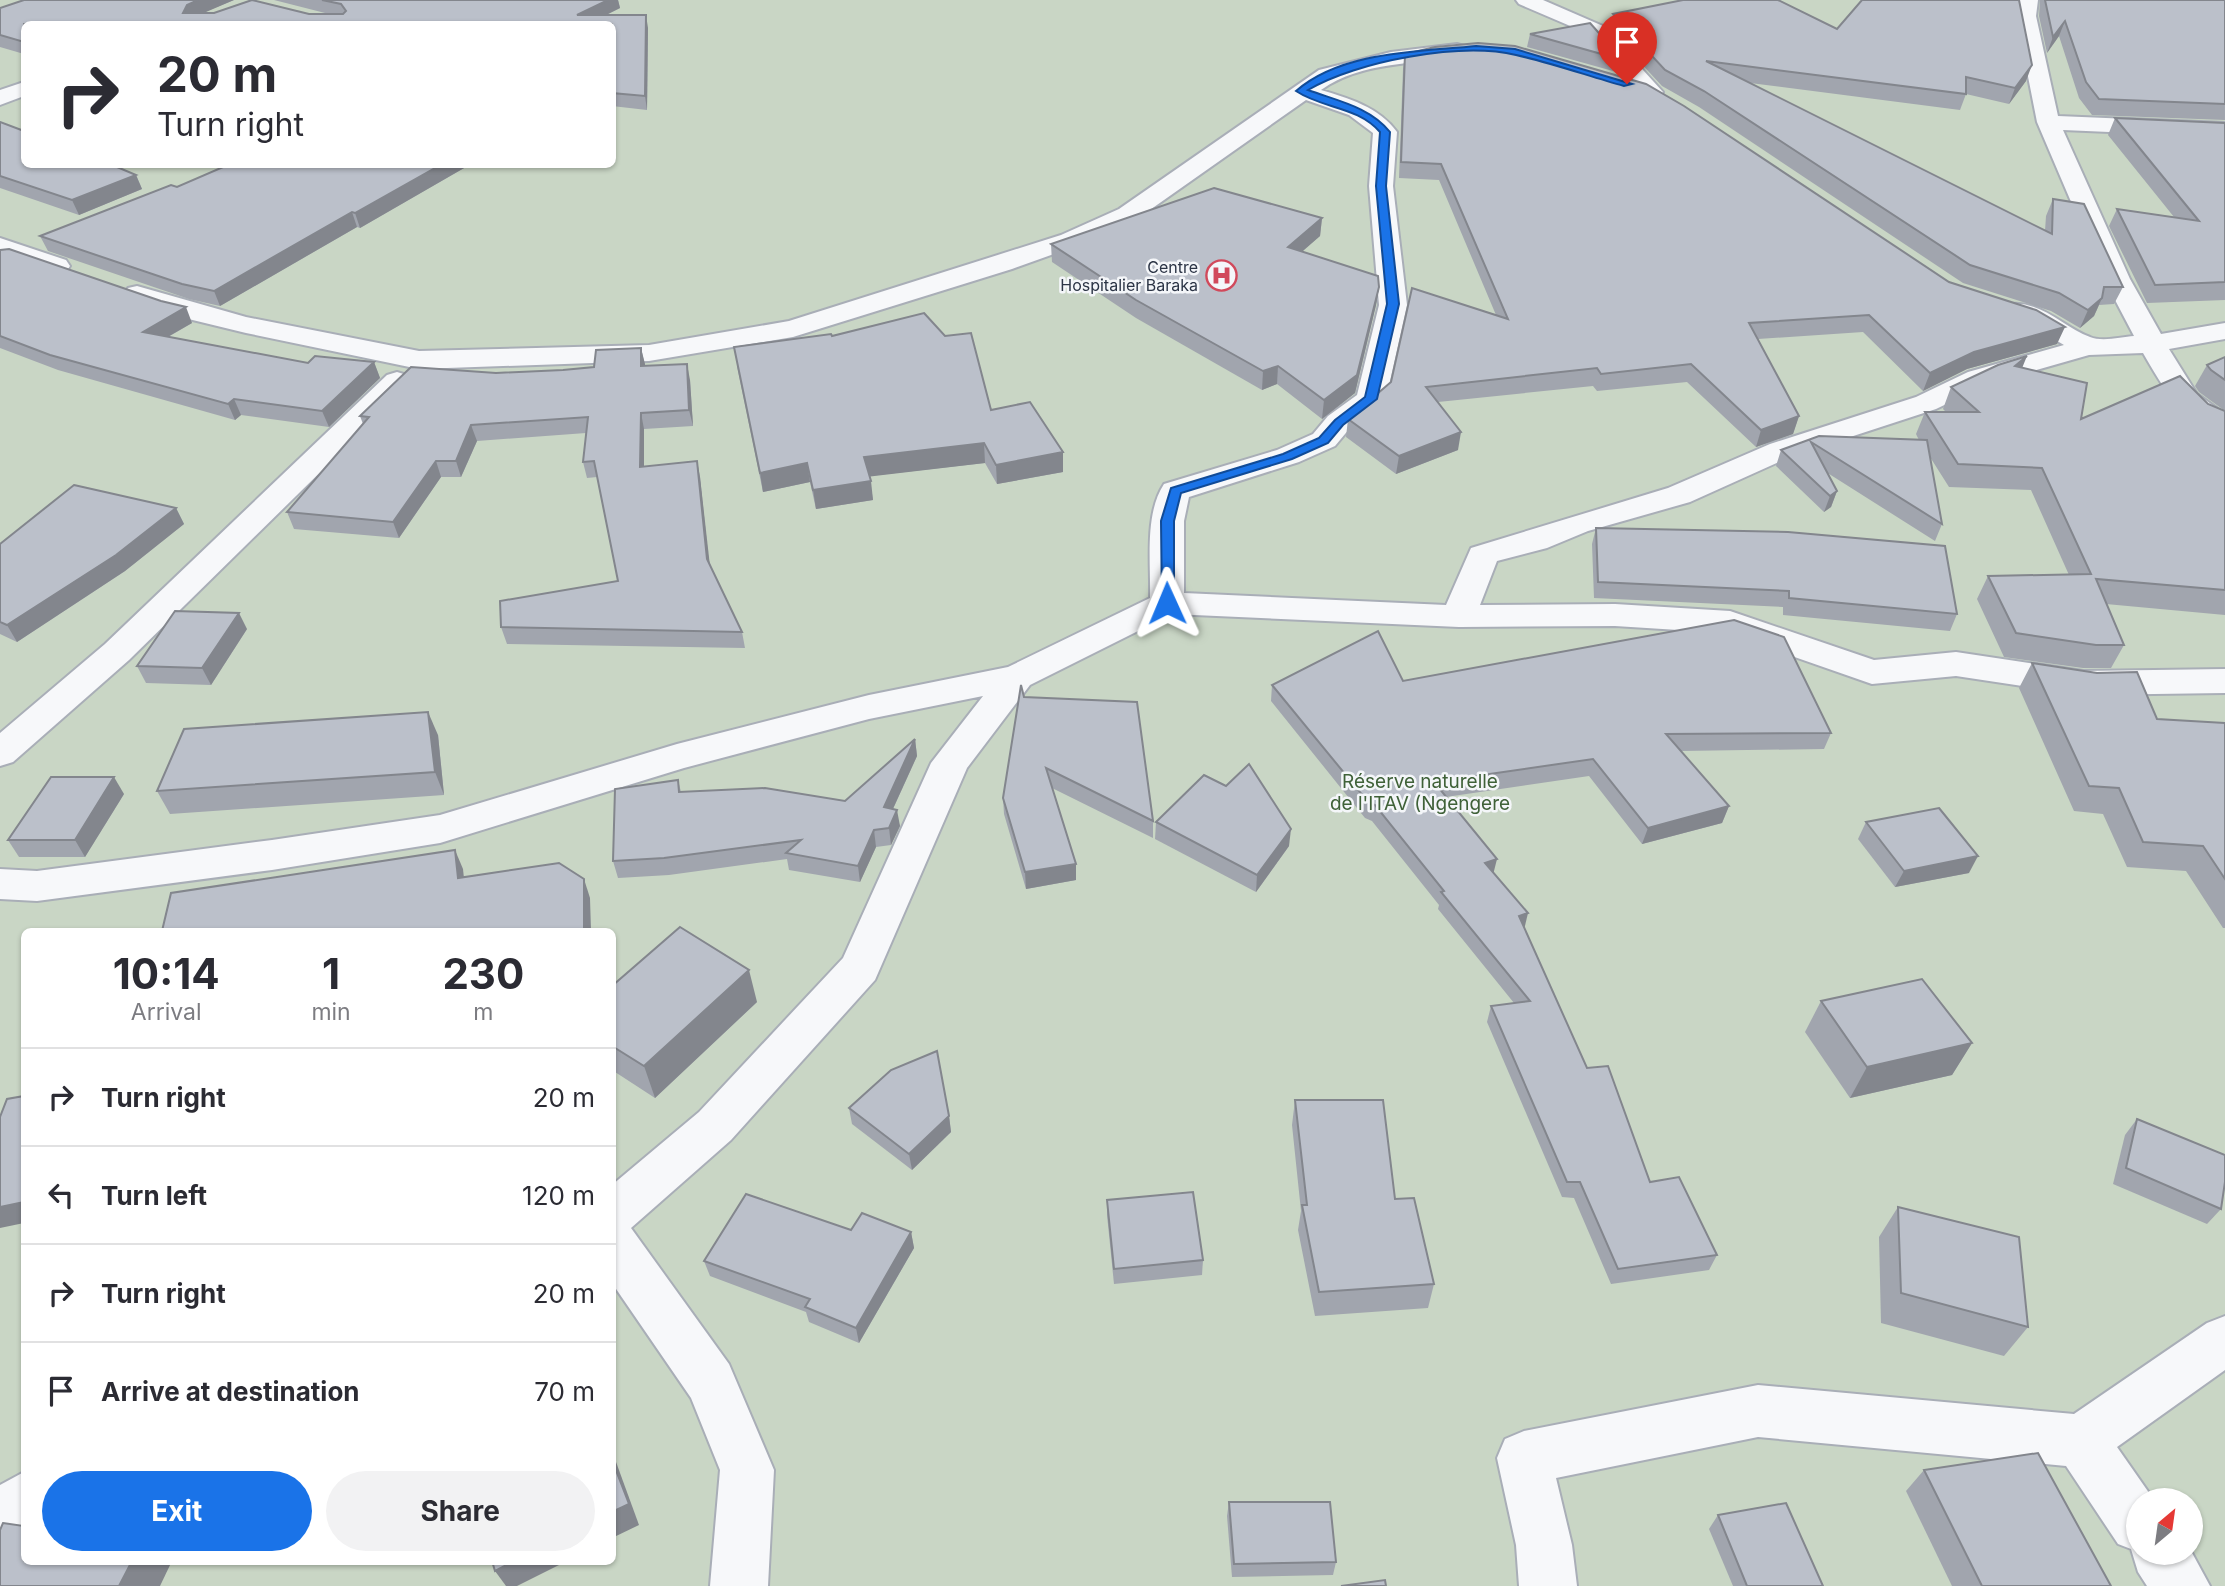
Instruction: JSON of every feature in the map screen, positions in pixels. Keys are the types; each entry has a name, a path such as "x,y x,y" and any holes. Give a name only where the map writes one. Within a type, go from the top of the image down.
{"street":[{"path":"1526,0 1596,30 1662,97 1615,80"},
{"path":"2028,0 2026,16 2049,122 2118,279 2152,344 2186,400 2225,428"},
{"path":"117,287 177,308 247,325 419,360 649,353 793,329 1059,244 1128,214 1327,75 1398,56 1476,49"},
{"path":"0,98 21,90"},
{"path":"1167,603 1168,521 1175,491 1288,456 1324,440 1339,422 1371,399 1393,304 1381,186 1385,132 1360,111 1301,91"},
{"path":"2049,122 2225,130"},
{"path":"6,252 56,237"},
{"path":"6,252 79,274"},
{"path":"1990,303 2040,319 2087,347"},
{"path":"1459,616 1483,555 1535,541 1577,524 1679,495 1781,450 1926,403 1978,378 2087,347 2152,344 2225,331"},
{"path":"0,753 117,652 419,360"},
{"path":"0,884 37,886 272,855 440,829 677,757 869,707 1017,677 1167,603 1459,616 1615,615 1730,622 1872,672 1956,664 2083,684 2225,681"},
{"path":"616,1212 715,1126 860,968 950,763 1017,677"},
{"path":"616,1247 711,1382 747,1470 739,1586"},
{"path":"1548,1586 1544,1545 1524,1458 1758,1411 2081,1441 2225,1340"},
{"path":"2081,1441 2126,1507"},
{"path":"0,1522 21,1503"},
{"path":"2167,1565 2181,1586"}],"green space":[{"name":"Réserve naturelle de l'ITAV (Ngengere","path":"0,0 2225,0 2225,1586 0,1586"}],"building":[{"path":"24,0 198,0 187,5 183,13 214,13 252,0 309,14 343,14 346,11 341,4 322,0 608,0 577,15 646,15 645,96 616,93 616,21 21,21 21,41 0,35 0,8"},
{"path":"1683,0 1778,0 1837,29 1862,0 2019,0 2032,65 2015,88 1966,77 1966,94 1706,61 2052,234 2053,199 2084,204 2123,287 2104,287 2102,298 2088,310 2059,293 1970,265 1704,91 1665,70 1613,14"},
{"path":"2045,0 2225,0 2225,104 2099,99 2086,82 2065,21 2053,37"},
{"path":"1590,23 1623,60 1530,34"},
{"path":"1478,43 1515,46 1646,84 1684,106 1949,282 2036,310 2065,327 1974,352 1930,373 1869,315 1749,323 1799,416 1761,430 1691,364 1601,374 1597,368 1426,387 1461,432 1399,456 1348,419 1391,382 1412,288 1508,319 1441,164 1401,162 1405,54 1435,47"},
{"path":"2115,118 2225,123 2225,282 2155,285 2117,209 2199,221"},
{"path":"0,122 21,130 21,168 119,168 136,175 72,200 0,176"},
{"path":"221,168 435,168 214,291 182,284 40,236 171,185 177,187"},
{"path":"1214,188 1322,218 1288,247 1378,276 1379,287 1357,375 1324,400 1278,366 1263,371 1136,300 1051,244"},
{"path":"9,249 186,307 143,332 308,363 315,356 374,362 322,411 234,399 228,404 50,355 0,336 0,250"},
{"path":"924,313 945,336 971,333 991,410 1030,402 1063,452 996,465 984,443 864,457 871,481 813,490 807,463 760,473 734,347 832,336"},
{"path":"641,348 641,366 687,364 689,410 641,413 640,467 697,461 707,559 742,632 501,627 500,601 618,581 594,461 583,462 588,417 471,425 456,461 436,461 393,522 287,512 369,417 360,416 411,367 496,373 563,370 594,367 596,350"},
{"path":"2027,356 2015,366 2087,383 2081,419 2180,376 2208,404 2225,411 2225,590 2096,579 2124,645 2096,645 2016,633 1988,576 2091,574 2042,468 1958,464 1925,412 1979,412 1951,387 1998,365"},
{"path":"2225,357 2225,380 2207,365"},
{"path":"1819,436 1927,440 1942,524 1811,442 1837,491 1830,496 1781,450"},
{"path":"74,485 176,508 116,555 7,625 0,622 0,544"},
{"path":"1596,528 1788,532 1945,546 1957,614 1789,598 1789,591 1598,582"},
{"path":"175,611 239,613 202,668 137,666"},
{"path":"1734,620 1784,637 1831,733 1666,734 1729,806 1648,828 1593,759 1434,782 1497,859 1485,863 1528,913 1519,916 1587,1068 1608,1066 1650,1182 1679,1177 1717,1255 1618,1269 1580,1182 1567,1182 1491,1006 1530,1001 1441,892 1444,891 1375,805 1368,802 1272,685 1378,631 1403,681"},
{"path":"2032,663 2097,673 2137,672 2157,719 2225,723 2225,879 2203,846 2143,842 2119,788 2089,786"},
{"path":"1021,685 1024,697 1137,702 1153,821 1046,768 1076,864 1025,872 1003,798"},
{"path":"428,712 435,772 157,791 184,729"},
{"path":"915,739 884,807 897,810 889,828 874,830 858,866 786,853 801,840 664,858 613,861 615,789 678,780 679,792 765,788 845,801"},
{"path":"1249,764 1291,829 1257,875 1156,822 1204,775 1226,786"},
{"path":"51,777 114,777 75,840 8,840"},
{"path":"1939,808 1978,856 1904,871 1866,822"},
{"path":"455,850 458,878 559,863 584,879 584,928 163,928 171,893"},
{"path":"680,927 749,970 644,1066 616,1048 616,983"},
{"path":"1922,979 1972,1043 1867,1067 1821,1001"},
{"path":"937,1051 949,1116 909,1154 849,1108 891,1070"},
{"path":"21,1097 21,1203 0,1207 0,1117 7,1099"},
{"path":"1295,1100 1383,1100 1395,1199 1414,1198 1434,1284 1319,1292 1302,1205 1307,1205"},
{"path":"2137,1119 2225,1155 2221,1209 2126,1168"},
{"path":"1193,1192 1203,1260 1114,1269 1107,1200"},
{"path":"746,1194 851,1230 862,1213 911,1232 856,1328 805,1307 810,1299 704,1261"},
{"path":"1898,1207 2019,1237 2028,1327 1901,1293"},
{"path":"2038,1453 2111,1586 1982,1586 1924,1470"},
{"path":"616,1470 629,1504 616,1510"},
{"path":"1229,1502 1330,1502 1336,1562 1234,1564"},
{"path":"1786,1503 1823,1586 1747,1586 1718,1515"},
{"path":"3,1523 21,1526 21,1565 130,1565 119,1586 0,1586 0,1530"},
{"path":"493,1565 506,1565 495,1571"},
{"path":"1385,1580 1386,1586 1341,1586"}],"place":[{"name":"Centre Hospitalier Baraka","path":"1221,276"}],"route":[{"path":"1167,603 1168,521 1175,491 1288,456 1324,440 1339,422 1371,399 1393,304 1381,186 1385,132 1360,111 1301,91 1327,75 1358,65 1398,56 1476,49 1515,51 1627,84"}]}
